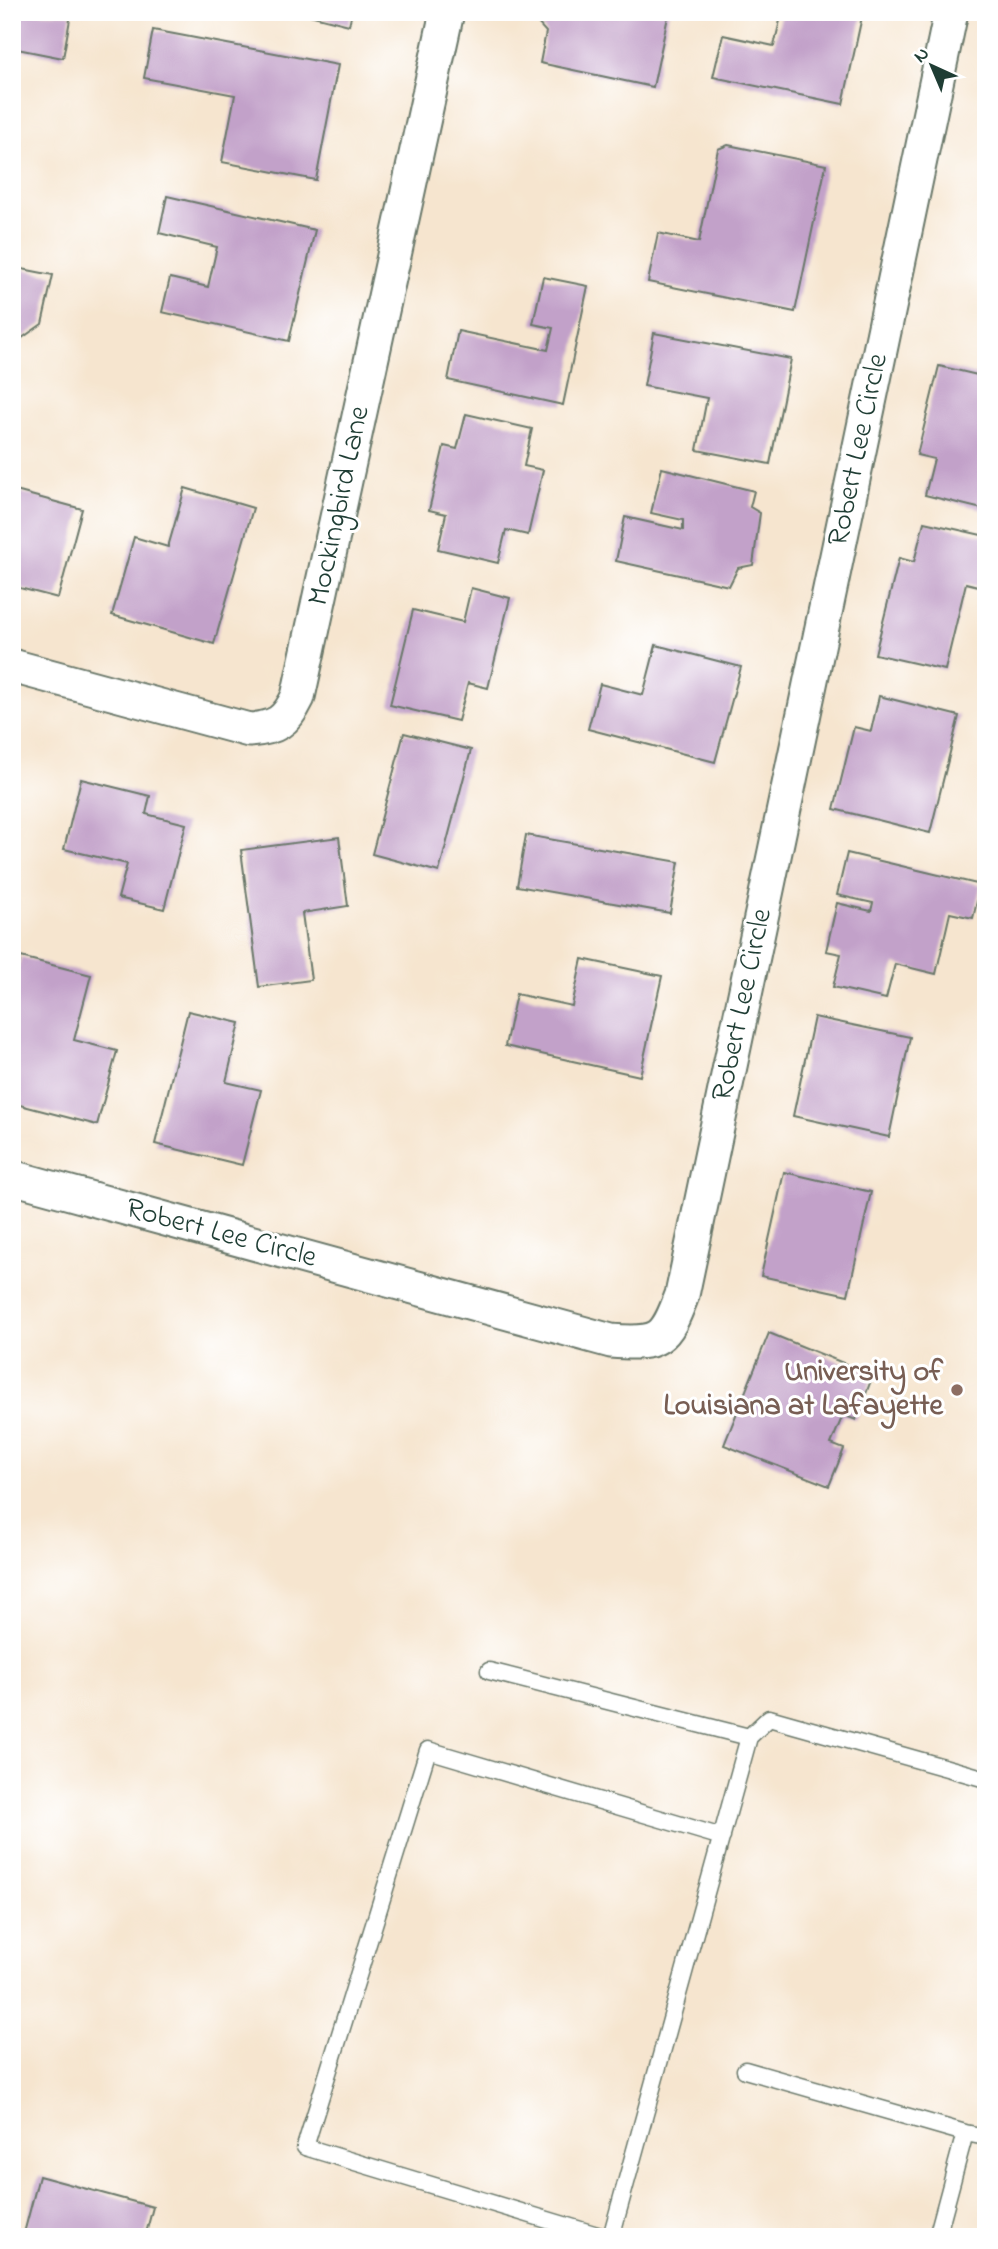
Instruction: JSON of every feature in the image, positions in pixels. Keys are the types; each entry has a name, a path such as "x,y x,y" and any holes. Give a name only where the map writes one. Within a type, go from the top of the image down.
{"street":[{"name":"Mockingbird Lane","path":"12,666 249,730 267,729 280,723 292,710 298,697 447,12"},
{"name":"Robert Lee Circle","path":"12,1177 611,1341 640,1343 654,1340 664,1332 671,1322 684,1282 951,12"}],"lane":[{"path":"489,1671 749,1737"},
{"path":"611,2237 749,1737 769,1718 986,1779"},
{"path":"604,2237 304,2147 428,1750 722,1837"},
{"path":"744,2070 986,2137"},
{"path":"937,2237 965,2133"}],"building":[{"path":"12,12 71,14 63,58 12,48"},
{"path":"298,12 352,12 349,25"},
{"path":"528,12 669,12 653,87 540,63 546,32"},
{"path":"782,12 863,12 843,104 713,77 723,35 774,46"},
{"path":"153,30 338,65 316,180 222,162 235,95 144,78"},
{"path":"728,145 826,165 795,312 648,282 658,233 699,242 718,149"},
{"path":"167,196 315,230 289,341 162,312 170,278 208,287 217,247 159,233"},
{"path":"12,267 53,275 42,324 12,345"},
{"path":"543,277 588,286 563,405 448,380 458,331 548,350 553,328 533,324"},
{"path":"654,333 791,359 770,464 697,450 707,398 644,386"},
{"path":"939,366 986,377 986,510 925,495 934,459 917,455"},
{"path":"466,414 532,429 524,466 543,470 528,535 506,530 498,563 438,549 446,514 429,510 444,446 457,449"},
{"path":"662,468 754,491 750,507 760,513 753,565 738,568 729,586 616,561 625,517 683,530 683,520 651,513"},
{"path":"185,488 253,508 214,644 112,615 134,537 168,547"},
{"path":"12,490 82,509 58,598 12,586"},
{"path":"924,522 986,536 986,588 966,583 945,670 875,654 899,558 914,562"},
{"path":"471,588 510,598 488,688 468,683 458,721 390,705 413,610 463,622"},
{"path":"656,645 741,667 715,762 588,729 600,684 643,695"},
{"path":"879,696 959,716 930,833 834,809 854,727 871,731"},
{"path":"404,733 471,750 439,872 372,854"},
{"path":"81,779 150,796 146,814 186,824 164,909 118,898 127,864 64,849"},
{"path":"526,835 679,862 670,913 517,886"},
{"path":"339,837 348,906 302,913 311,980 259,987 241,850"},
{"path":"847,853 981,885 973,918 950,913 936,974 895,964 886,999 833,987 841,954 826,951 837,903 871,911 873,903 837,895"},
{"path":"21,957 91,975 74,1040 117,1051 97,1125 12,1103 12,990"},
{"path":"582,959 662,976 640,1076 505,1046 516,994 572,1006"},
{"path":"188,1011 240,1023 226,1082 261,1090 242,1165 155,1144"},
{"path":"814,1017 910,1037 889,1137 793,1116"},
{"path":"784,1172 871,1192 848,1295 761,1276"},
{"path":"769,1333 873,1375 856,1420 843,1415 831,1444 844,1449 829,1486 724,1445"},
{"path":"39,2176 153,2207 145,2237 23,2237"}],"place":[{"name":"University of Louisiana at Lafayette","path":"957,1390"}]}
